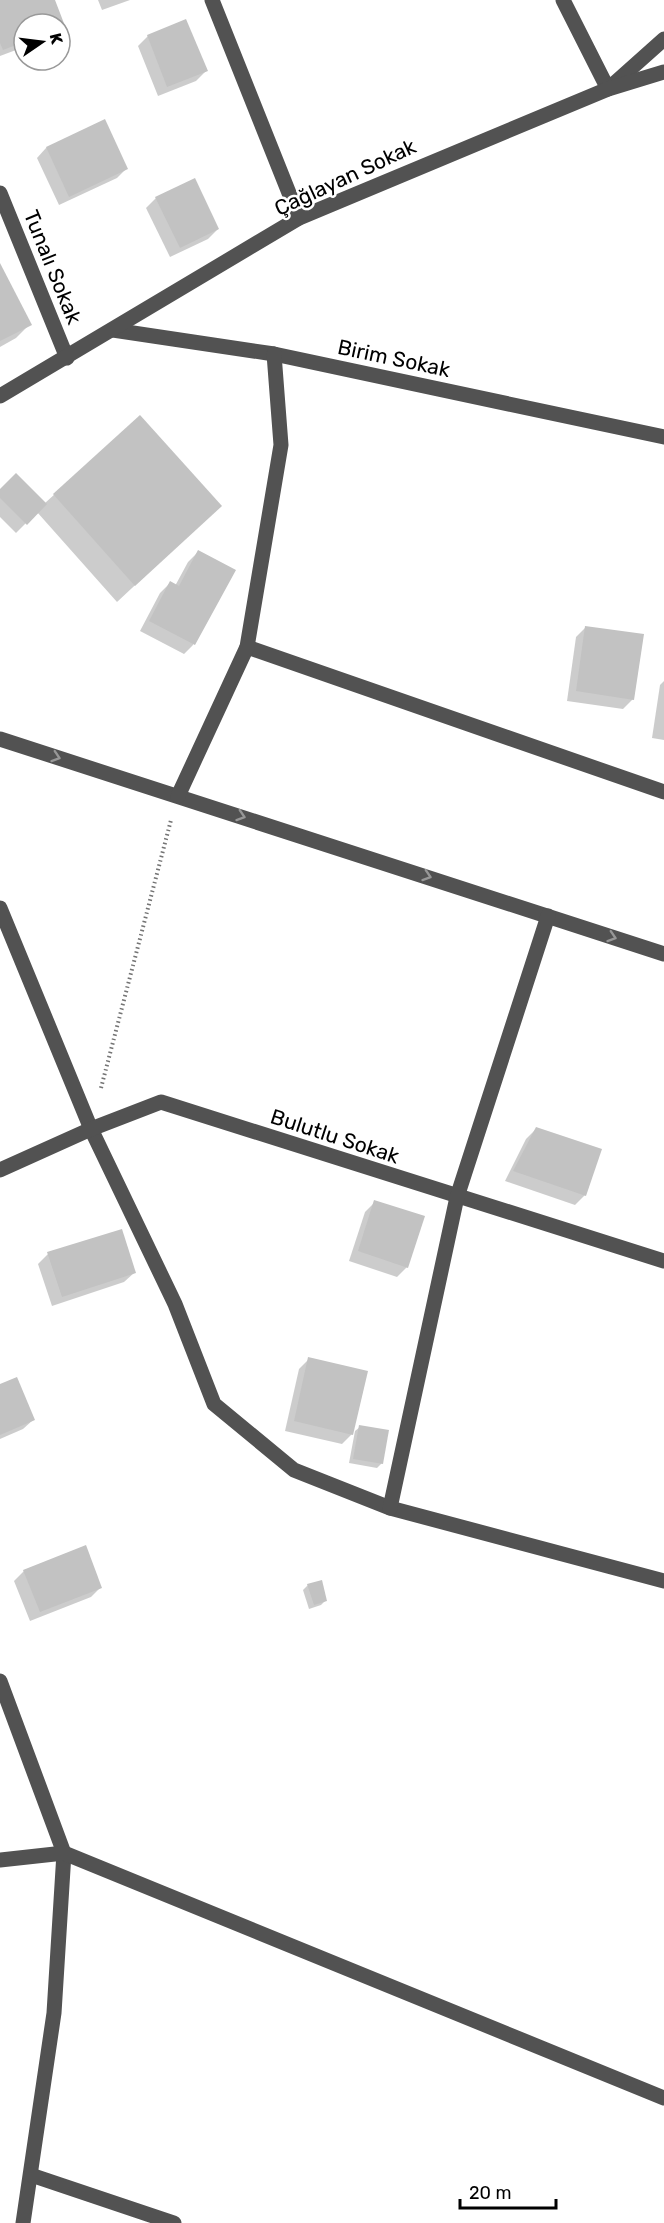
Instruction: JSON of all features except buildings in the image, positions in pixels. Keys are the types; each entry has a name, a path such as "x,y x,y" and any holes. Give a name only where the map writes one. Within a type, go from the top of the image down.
{"street":[{"path":"212,0 299,218"},
{"path":"563,0 608,89 664,39"},
{"name":"Çağlayan Sokak","path":"0,396 299,218 608,89 664,72"},
{"name":"Tunalı Sokak","path":"0,193 67,358"},
{"name":"Birim Sokak","path":"113,330 274,354 664,437"},
{"path":"177,796 247,647 281,446 274,354"},
{"path":"247,647 664,792"},
{"path":"0,739 664,954"},
{"path":"0,908 91,1129 175,1304 214,1404 294,1470 390,1508 664,1581"},
{"path":"390,1508 458,1197 549,916"},
{"name":"Bulutlu Sokak","path":"0,1170 91,1129 160,1102 664,1261"},
{"path":"0,1681 64,1853 54,2013 23,2223"},
{"path":"0,1860 64,1853 664,2098"},
{"path":"31,2175 174,2223"}],"path":[{"path":"91,1129 177,796"}]}
